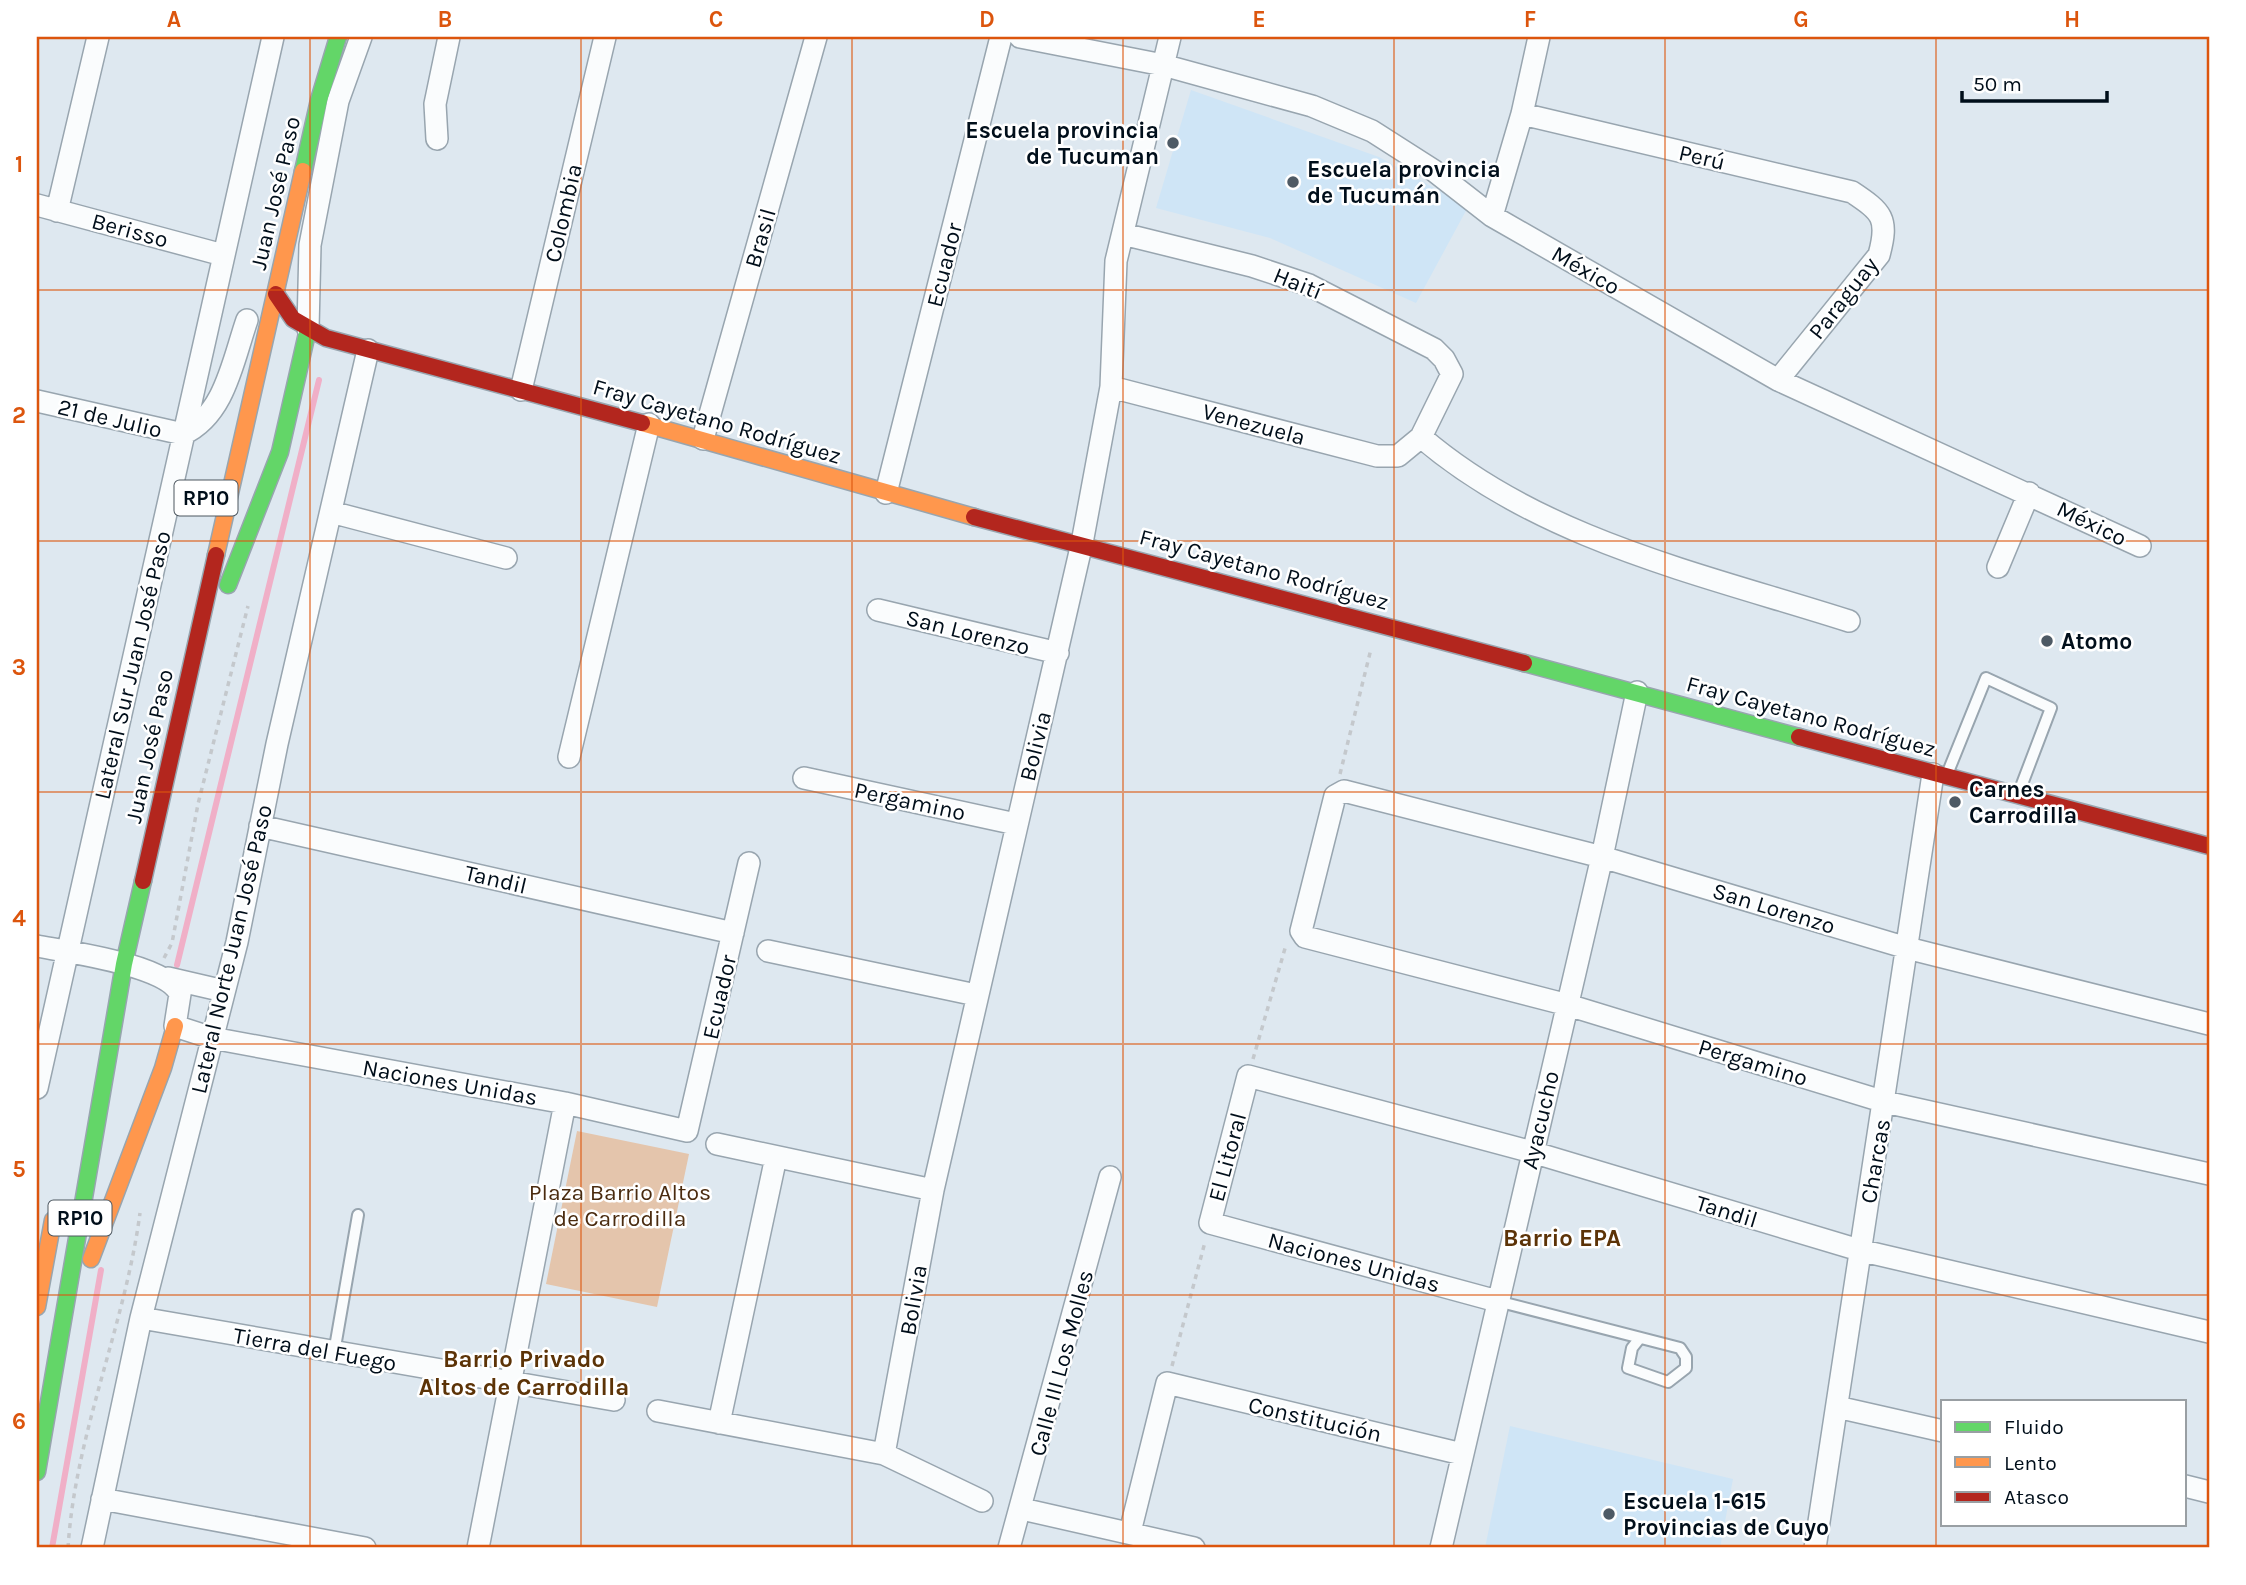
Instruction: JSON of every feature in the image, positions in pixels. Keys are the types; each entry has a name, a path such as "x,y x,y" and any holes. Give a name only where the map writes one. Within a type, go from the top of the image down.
{"main road":[{"name":"Juan José Paso","path":"37,1472 124,964 319,100 338,37"},
{"path":"173,738 280,452 308,329 293,319 276,294"},
{"path":"222,429 248,314"},
{"name":"Fray Cayetano Rodríguez","path":"308,329 368,350 649,424 886,493 2209,846"},
{"path":"47,1408 78,1297 163,1068 175,1026"},
{"name":"RP10","path":"37,1307 57,1199"}],"street":[{"path":"47,208 98,37"},
{"name":"Lateral Sur Juan José Paso","path":"37,1088 273,37"},
{"path":"308,329 310,245 338,101 361,37"},
{"path":"437,139 435,104 449,37"},
{"name":"Colombia","path":"522,390 605,37"},
{"name":"Brasil","path":"703,439 816,37"},
{"name":"Ecuador","path":"886,493 1001,37"},
{"name":"México","path":"1020,37 1163,65 1312,106 1372,131 1433,170 1492,216 1778,380 2029,493 2140,547"},
{"name":"Bolivia","path":"884,1454 933,1190 1082,544 1111,387 1116,261 1170,37"},
{"path":"1492,216 1522,114 1539,37"},
{"name":"Perú","path":"1522,114 1852,192 1878,209"},
{"name":"Berisso","path":"47,208 223,255"},
{"name":"Paraguay","path":"1778,380 1879,255 1885,230 1878,209"},
{"name":"Haití","path":"1123,234 1252,266 1309,285 1434,349 1444,359 1452,374 1422,437"},
{"path":"183,435 209,417 222,393 248,314"},
{"name":"Lateral Norte Juan José Paso","path":"92,1548 141,1318 224,991 368,350"},
{"name":"Venezuela","path":"1111,387 1377,456 1398,456 1422,437"},
{"name":"21 de Julio","path":"37,401 183,435"},
{"path":"569,757 649,424"},
{"path":"1422,437 1457,468 1567,529 1849,621"},
{"path":"1998,566 2029,493"},
{"path":"331,512 506,558"},
{"name":"San Lorenzo","path":"878,610 1058,653"},
{"name":"Ayacucho","path":"1441,1548 1602,857 1637,692"},
{"name":"Charcas","path":"1815,1548 1907,947 1940,774"},
{"name":"Pergamino","path":"804,778 1016,824"},
{"path":"1301,934 1337,794"},
{"name":"San Lorenzo","path":"1337,794 1602,857 1907,947 2209,1024"},
{"name":"Tandil","path":"260,826 733,933"},
{"name":"Ecuador","path":"687,1131 749,863"},
{"name":"Pergamino","path":"1301,934 1568,1005 1885,1102 2209,1174"},
{"path":"37,946 124,964 224,991"},
{"path":"768,951 976,995"},
{"path":"160,975 180,994 175,1026"},
{"name":"Naciones Unidas","path":"175,1026 212,1038 565,1103 687,1131"},
{"name":"Tandil","path":"1248,1076 1532,1152 1860,1250 2209,1332"},
{"name":"El Litoral","path":"1210,1223 1248,1076"},
{"path":"478,1548 565,1103"},
{"path":"717,1144 933,1190"},
{"path":"719,1423 776,1157"},
{"name":"Calle III Los Molles","path":"1009,1548 1022,1509 1110,1177"},
{"name":"Naciones Unidas","path":"1210,1223 1497,1301"},
{"name":"Tierra del Fuego","path":"141,1318 614,1400"},
{"path":"1130,1532 1167,1383"},
{"name":"Constitución","path":"1167,1383 1462,1454"},
{"path":"1837,1407 1941,1431"},
{"path":"658,1411 884,1454 982,1501"},
{"path":"2186,1486 2209,1492"},
{"path":"102,1499 365,1548"},
{"path":"1022,1509 1194,1548"}],"lane":[{"path":"1940,774 1986,678 2052,708 2018,794"},
{"path":"334,1353 358,1215"},
{"path":"1497,1301 1680,1348 1686,1357 1686,1368 1668,1382 1628,1368 1632,1348 1640,1338"}],"path":[{"path":"160,975 172,943 198,804 248,606"},
{"path":"1337,794 1378,623"},
{"path":"1248,1076 1286,944 1301,934"},
{"path":"68,1548 83,1462 128,1280 140,1205"},
{"name":"El Litoral","path":"1167,1383 1210,1223"}],"shaded area":[{"name":"Escuela provincia de Tucumán","path":"1191,90 1379,157 1468,207 1416,303 1270,238 1156,208"},
{"name":"Escuela 1-615 Provincias de Cuyo","path":"1510,1426 1733,1479 1720,1548 1485,1548"}],"green space":[{"name":"Plaza Barrio Altos de Carrodilla","path":"577,1131 689,1154 657,1307 546,1284"}],"waterway":[{"path":"177,965 319,380"},
{"path":"52,1548 101,1270"}],"traffic: fast":[{"path":"303,171 319,100 338,37"},
{"path":"228,585 280,452 308,329"},
{"path":"1524,663 1799,737"},
{"path":"37,1472 124,964 143,881"}],"traffic: slow":[{"path":"216,555 303,171"},
{"path":"642,423 974,517"},
{"path":"91,1259 163,1068 175,1026"},
{"path":"37,1307 53,1220"}],"traffic: jam":[{"path":"276,294 293,319 326,338 642,423"},
{"path":"974,517 1524,663"},
{"path":"143,881 216,555"},
{"path":"1799,737 2209,846"}],"place":[{"name":"Escuela provincia de Tucuman","path":"1173,143"},
{"name":"Escuela provincia de Tucumán","path":"1293,182"},
{"name":"Atomo","path":"2047,641"},
{"name":"Carnes Carrodilla","path":"1955,802"},
{"name":"Escuela 1-615 Provincias de Cuyo","path":"1609,1514"}],"district":[{"name":"Barrio EPA","path":"1562,1238"},
{"name":"Barrio Privado Altos de Carrodilla","path":"524,1373"}]}
